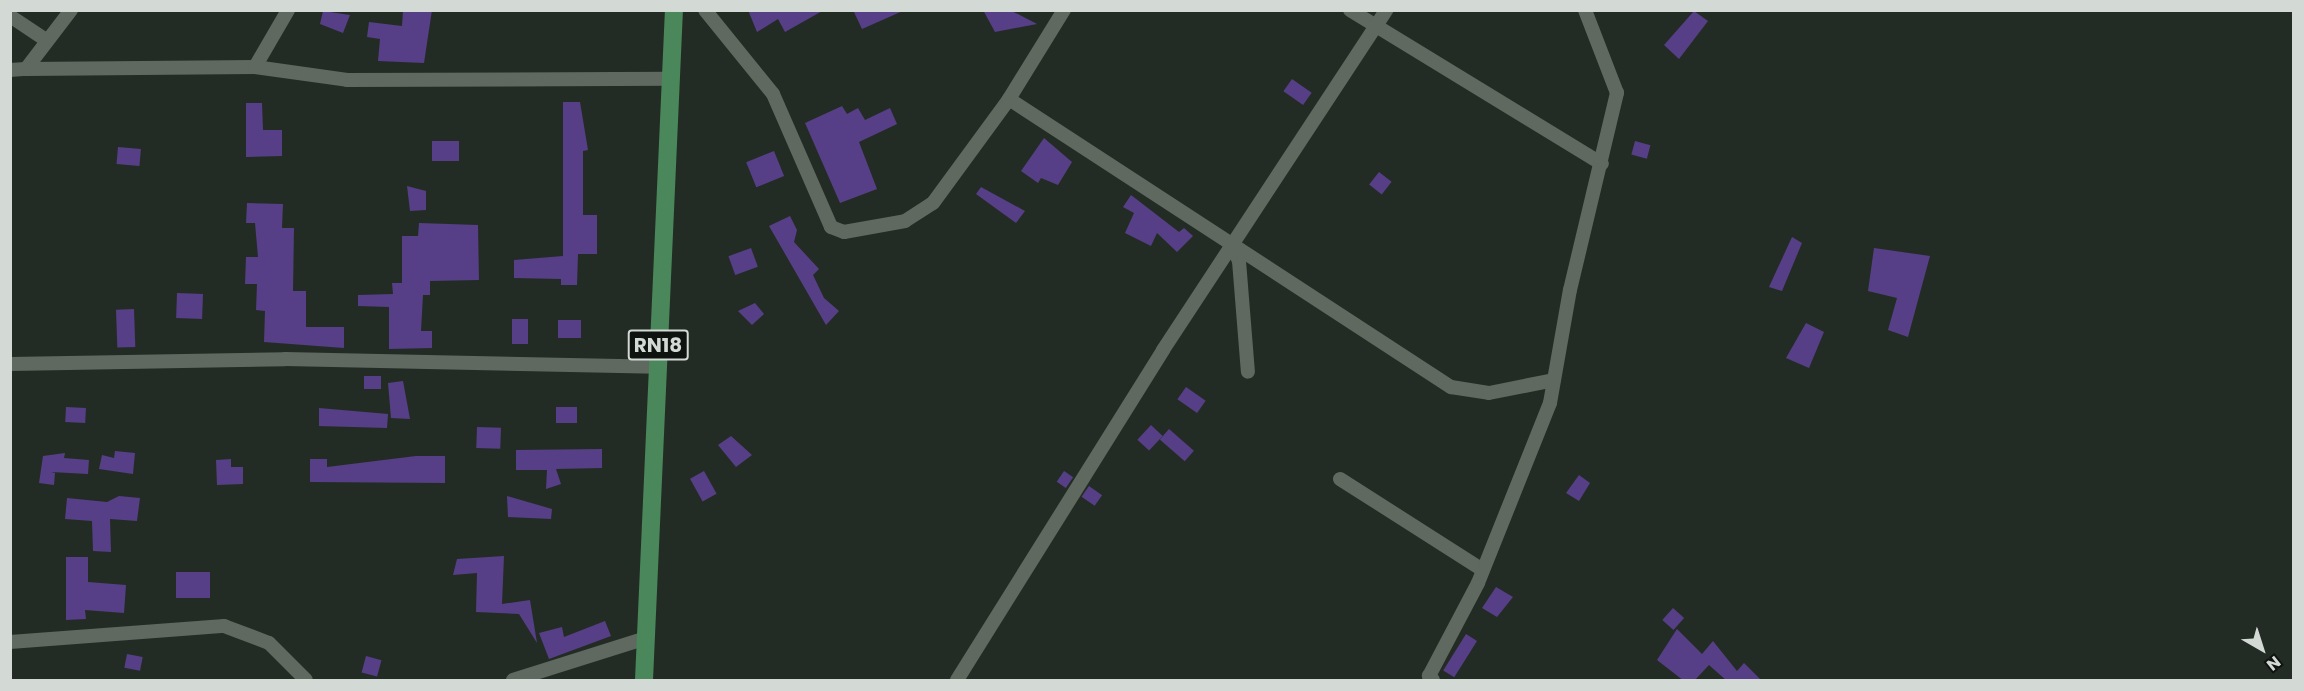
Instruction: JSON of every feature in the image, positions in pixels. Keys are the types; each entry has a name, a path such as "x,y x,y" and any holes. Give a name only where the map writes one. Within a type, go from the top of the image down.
{"main road":[{"name":"RN18","path":"644,681 674,10"}],"street":[{"path":"26,69 71,10"},
{"path":"255,67 288,10"},
{"path":"705,10 773,94 837,231 905,221 933,203 1009,99 1064,10"},
{"path":"1350,10 1602,164"},
{"path":"957,681 1163,350 1233,249 1386,10"},
{"path":"1433,681 1429,676 1483,570 1550,403 1570,290 1602,164 1617,93 1586,10"},
{"path":"10,16 46,40"},
{"path":"10,70 255,67 347,80 671,79"},
{"path":"1009,99 1233,249 1451,387 1489,393 1554,380"},
{"path":"1233,249 1239,261 1248,372"},
{"path":"10,364 285,359 657,367"},
{"path":"1340,479 1483,570"},
{"path":"10,642 224,626 269,644 306,681"},
{"path":"513,681 646,638"}],"building":[{"path":"403,10 432,10 424,63 378,61 380,39 367,37 369,22 402,26"},
{"path":"748,10 824,10 785,32 778,19 757,32"},
{"path":"853,10 905,10 862,29"},
{"path":"983,10 1010,10 1037,24 995,32"},
{"path":"323,11 350,15 343,33 320,24"},
{"path":"1694,11 1708,21 1679,59 1664,45"},
{"path":"1292,79 1312,93 1303,105 1283,91"},
{"path":"563,102 580,102 588,150 583,151 583,215 597,215 597,254 578,254 577,285 561,285 561,279 514,278 514,260 563,256"},
{"path":"246,103 262,103 263,130 282,130 282,156 246,157"},
{"path":"842,106 847,114 858,108 865,120 890,108 897,124 859,142 877,189 840,203 805,123"},
{"path":"1044,138 1072,162 1058,185 1041,178 1038,183 1021,171"},
{"path":"432,141 459,141 459,161 432,161"},
{"path":"1635,141 1650,145 1647,159 1631,155"},
{"path":"118,147 141,149 139,166 117,164"},
{"path":"774,151 784,176 756,187 746,162"},
{"path":"1379,172 1392,182 1382,194 1369,185"},
{"path":"407,186 426,191 426,210 410,211"},
{"path":"981,187 1025,211 1016,223 976,194"},
{"path":"1131,195 1179,232 1184,228 1193,236 1177,252 1157,233 1151,246 1125,233 1134,213 1123,207"},
{"path":"247,203 283,204 282,228 294,228 293,291 306,291 306,327 344,327 344,348 264,342 265,311 256,310 257,284 245,284 246,257 258,257 255,223 246,223"},
{"path":"790,216 797,230 794,242 819,269 813,275 824,298 839,311 826,325 769,226"},
{"path":"419,223 478,225 479,280 430,281 430,295 423,295 421,331 432,331 432,348 389,349 389,307 358,306 358,295 393,294 392,283 402,283 402,236 418,236"},
{"path":"1792,237 1802,243 1782,291 1769,287"},
{"path":"751,248 758,267 735,275 728,256"},
{"path":"1874,248 1930,256 1908,337 1888,330 1897,298 1868,291"},
{"path":"177,293 203,294 202,319 176,318"},
{"path":"755,303 764,314 752,325 738,311"},
{"path":"134,309 135,347 117,348 116,310"},
{"path":"512,319 528,319 528,344 512,344"},
{"path":"558,320 581,320 581,338 558,338"},
{"path":"1806,323 1824,332 1809,368 1786,358"},
{"path":"364,376 381,376 381,389 364,389"},
{"path":"403,381 410,419 391,418 388,383"},
{"path":"1186,387 1206,401 1197,413 1177,399"},
{"path":"66,407 86,408 85,423 65,422"},
{"path":"556,407 577,407 577,423 556,423"},
{"path":"319,408 388,414 387,428 319,426"},
{"path":"1151,425 1163,436 1149,451 1137,440"},
{"path":"477,427 501,428 500,449 476,448"},
{"path":"1169,429 1194,451 1185,461 1160,440"},
{"path":"731,436 752,455 736,467 718,445"},
{"path":"602,449 602,468 556,469 561,484 546,489 547,470 516,470 516,450"},
{"path":"115,451 135,453 133,474 99,469 102,455 114,458"},
{"path":"65,453 64,458 89,460 88,474 51,472 55,473 54,485 39,483 43,456"},
{"path":"416,456 445,456 445,483 310,482 310,459 327,459 327,467"},
{"path":"231,459 231,467 243,467 243,484 217,485 216,460"},
{"path":"704,471 717,494 703,501 690,479"},
{"path":"1064,471 1073,477 1066,488 1057,482"},
{"path":"1579,475 1590,483 1579,501 1566,493"},
{"path":"1089,486 1102,495 1095,506 1082,497"},
{"path":"119,496 140,498 137,521 110,519 111,552 93,551 92,521 65,519 67,498 107,502"},
{"path":"507,496 552,509 551,519 508,517"},
{"path":"504,556 502,604 530,600 537,643 519,614 476,612 477,573 453,575 457,559"},
{"path":"66,557 88,557 88,582 126,585 124,613 85,610 86,619 66,620"},
{"path":"176,572 210,572 210,598 176,598"},
{"path":"1496,587 1513,597 1497,617 1482,608"},
{"path":"1673,608 1684,618 1673,630 1662,620"},
{"path":"605,621 611,636 549,659 539,633 562,627 564,637"},
{"path":"1677,629 1702,654 1713,641 1737,671 1744,663 1762,681 1727,681 1709,665 1694,681 1684,681 1657,660"},
{"path":"1466,634 1477,641 1454,677 1443,670"},
{"path":"127,654 143,657 140,671 124,668"},
{"path":"366,656 381,660 377,677 362,672"}]}
